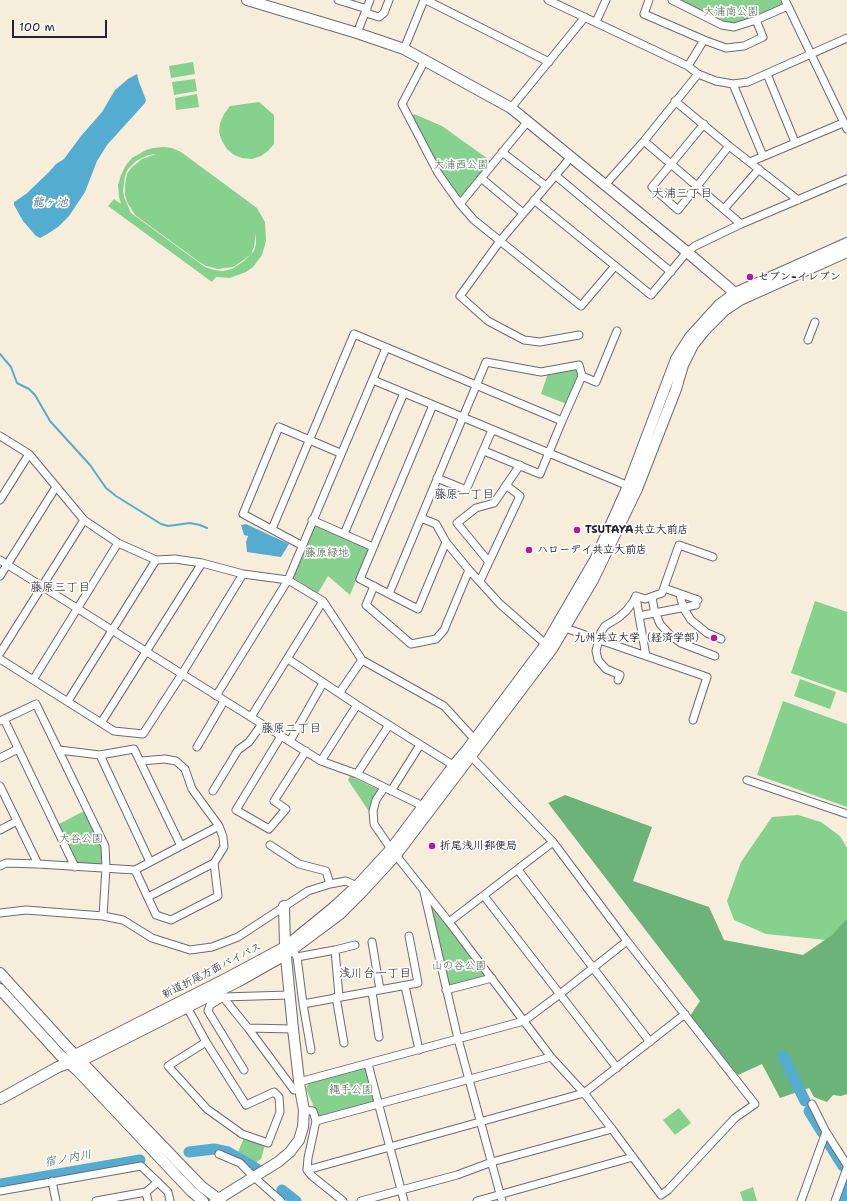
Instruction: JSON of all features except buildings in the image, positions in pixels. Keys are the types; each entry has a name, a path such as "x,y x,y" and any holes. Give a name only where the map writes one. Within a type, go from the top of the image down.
{"street":[{"path":"247,0 357,33 404,49 511,108 687,252 738,297"},
{"path":"338,0 379,17 384,14 389,0"},
{"path":"357,33 367,11 370,0"},
{"path":"404,49 425,0 550,62"},
{"path":"548,0 688,66 698,74 716,81 733,84 748,82 847,38"},
{"path":"596,22 606,0"},
{"path":"648,0 644,14 726,48 744,46 762,37 756,20"},
{"path":"672,0 722,25 734,27 756,20 787,3 845,126 795,142 750,162"},
{"path":"511,108 550,62 585,17"},
{"path":"688,66 704,40"},
{"path":"425,60 402,104 438,173 460,204 474,220 581,306 615,266"},
{"path":"605,185 644,141 698,74"},
{"path":"767,74 795,142"},
{"path":"733,84 763,156"},
{"path":"675,101 798,200"},
{"path":"460,204 528,121"},
{"path":"704,124 652,187 678,210 729,146"},
{"path":"644,141 741,224"},
{"path":"502,152 546,186"},
{"path":"571,157 500,241 460,296 488,321 524,340 540,342 580,335"},
{"path":"724,209 759,169"},
{"path":"555,175 671,272"},
{"path":"481,178 523,213"},
{"path":"534,200 651,295 687,252 695,246 741,224 847,179"},
{"path":"738,297 847,243"},
{"path":"549,646 564,628 593,580 632,488 676,359 690,336 719,305 847,252"},
{"path":"808,340 815,322"},
{"path":"582,376 596,382 617,331"},
{"path":"272,529 354,334 562,421"},
{"path":"216,696 288,580 301,545 386,348"},
{"path":"388,594 486,362 540,372 579,365 582,376 540,474 484,451"},
{"path":"373,380 632,488"},
{"path":"344,534 404,393"},
{"path":"433,406 360,579 418,610 446,542"},
{"path":"301,545 243,514 279,427 340,453"},
{"path":"437,478 466,490 492,430"},
{"path":"0,436 29,454 84,520 118,543 156,560 175,560 202,563 243,574 288,580 323,601 362,660 444,706 477,742"},
{"path":"0,500 29,454"},
{"path":"489,562 457,523 476,508 494,504 520,465"},
{"path":"480,581 520,496 506,485"},
{"path":"0,576 56,487"},
{"path":"549,646 632,488"},
{"path":"421,518 436,524 446,542 500,604 549,646"},
{"path":"0,653 84,520"},
{"path":"312,520 373,547"},
{"path":"33,680 118,543"},
{"path":"636,596 646,598 662,593 679,545 713,557"},
{"path":"0,560 322,761 357,774 427,808"},
{"path":"68,702 156,560"},
{"path":"101,723 202,563"},
{"path":"374,586 366,605 411,644 436,639 444,630 469,570"},
{"path":"0,659 114,731 143,734 182,674 243,574"},
{"path":"639,616 684,608 697,603 664,588"},
{"path":"680,594 684,608 696,626 707,634 721,639"},
{"path":"636,596 646,656"},
{"path":"618,680 620,675 606,668 598,660 596,651 598,640 605,626 626,612 634,602 636,596"},
{"path":"652,596 660,624 670,636 681,643 715,656"},
{"path":"251,718 323,601"},
{"path":"564,628 707,677 693,720"},
{"name":"新道折尾方面バイパス","path":"75,1059 231,976 290,952 334,907 359,889 393,852 469,754 549,646"},
{"path":"288,660 457,768"},
{"path":"340,692 362,660"},
{"path":"290,741 323,683"},
{"path":"196,747 224,701"},
{"path":"75,867 18,749 2,720 36,704 105,846 106,868 103,916"},
{"path":"322,761 357,705"},
{"path":"213,791 238,750 249,742 262,724"},
{"path":"357,774 389,725"},
{"path":"281,736 236,810 269,829 286,809 274,801 306,750"},
{"path":"420,745 388,789 376,800 373,811 374,824 393,852 449,922 551,1057 584,1093 661,1195 668,1190 735,1118 755,1104 553,842 469,754"},
{"path":"0,758 18,749"},
{"path":"59,750 100,755 134,750 141,761 181,846"},
{"path":"100,755 150,862"},
{"path":"141,761 165,759 176,761 185,769 192,789 219,826 223,837 224,847 214,863 148,897"},
{"path":"747,780 847,814"},
{"path":"0,786 2,794 38,864"},
{"path":"0,830 17,821"},
{"path":"0,866 6,863 134,870 219,826"},
{"path":"449,922 553,842"},
{"path":"270,845 299,864 326,871 330,884"},
{"path":"134,870 156,915 171,920 218,896 214,863"},
{"path":"518,870 650,1042"},
{"path":"0,913 26,910 103,916 123,920 152,938 190,950 212,947 238,937 308,891 346,881 359,889"},
{"path":"423,890 458,1039 502,1198"},
{"path":"484,896 617,1068"},
{"path":"284,906 290,952 303,1004 311,1050"},
{"path":"303,1004 418,983 409,936"},
{"path":"223,997 294,1090 299,1085 368,1064 524,1021 628,941"},
{"path":"372,942 380,990"},
{"path":"0,1099 58,1067 241,980 290,952 335,950 355,945"},
{"path":"335,950 338,997 344,1044"},
{"path":"0,989 75,1059 201,1186 218,1200 278,1162 290,1152 299,1140 303,1127 304,1110 299,1085 289,995 290,952"},
{"path":"0,973 191,1192 203,1201"},
{"path":"446,990 492,978"},
{"path":"405,986 419,1050"},
{"path":"372,992 379,1037"},
{"path":"244,1070 208,1012 210,1005 223,997 289,995"},
{"path":"187,1007 206,1042 246,1105 274,1092 280,1097 280,1112 268,1143 242,1134 207,1109 168,1066 206,1042"},
{"path":"307,1170 584,1093 685,1014"},
{"path":"248,1028 293,1029"},
{"path":"316,1121 551,1057"},
{"path":"368,1064 404,1201"},
{"path":"812,1104 826,1132 847,1165"},
{"path":"304,1110 314,1112 316,1121 307,1170 312,1176 343,1201"},
{"path":"361,1201 457,1175 492,1162 612,1129"},
{"path":"801,1201 826,1132"},
{"path":"219,1154 240,1163 281,1201"},
{"path":"478,1201 502,1198 633,1157"},
{"path":"0,1191 141,1166 168,1192 170,1201"},
{"path":"835,1201 847,1168"},
{"path":"52,1181 56,1201"},
{"path":"96,1201 146,1192 158,1182"},
{"path":"146,1192 148,1201"}],"green space":[{"name":"大浦南公園","path":"678,0 782,0 783,2 782,5 745,21 733,24 723,22"},
{"path":"193,62 195,74 171,78 169,66"},
{"path":"195,79 197,91 174,95 172,82"},
{"path":"197,94 199,107 176,110 175,98"},
{"path":"259,102 274,115 274,144 261,156 252,159 234,155 227,149 219,132 220,123 224,114 230,106"},
{"name":"大浦西公園","path":"414,114 442,126 491,161 463,196 457,196 438,167 412,117"},
{"path":"153,148 172,148 181,152 257,208 265,222 266,241 262,255 253,267 246,272 230,278 216,277 212,282 108,206 114,199 121,204 118,185 126,165 132,158 146,150","holes":["156,154 142,159 131,168 127,174 125,195 127,202 135,215 206,266 218,269 233,267 251,254 232,269 223,271 205,267 131,213 124,197 123,190 125,176 128,169 136,161 148,155","256,233 256,244 254,251 251,254 254,247"]},
{"path":"577,369 579,376 567,404 541,394 548,373"},
{"name":"藤原緑地","path":"314,525 370,547 350,595 328,576 318,593 292,577"},
{"path":"815,601 847,612 847,693 791,673"},
{"path":"800,679 836,692 830,709 794,696"},
{"path":"783,701 847,724 847,807 757,775"},
{"path":"350,776 379,790 371,804 370,813 348,780"},
{"path":"565,795 652,827 633,881 709,907 724,940 803,955 832,935 847,919 847,1094 841,1096 833,1095 827,1102 814,1097 809,1088 780,1098 762,1064 738,1075 690,1016 700,1001 548,803"},
{"name":"大谷公園","path":"84,811 102,848 103,865 77,864 59,824"},
{"path":"798,815 821,822 840,836 847,848 847,919 844,924 827,940 766,934 734,920 727,901 741,862 772,817"},
{"name":"山の谷公園","path":"431,906 433,906 486,976 448,986"},
{"name":"縄手公園","path":"366,1068 375,1102 319,1118 306,1089 309,1082"},
{"path":"679,1108 691,1123 675,1135 663,1120"},
{"path":"244,1138 265,1145 261,1159 255,1163 238,1152"},
{"path":"753,1187 757,1201 743,1201 740,1192"}],"water":[{"name":"龍ヶ池","path":"137,74 146,100 145,103 107,145 97,161 85,192 69,216 58,227 49,233 40,238 36,236 23,221 14,205 14,202 26,194 56,164 64,159 81,136 102,112 115,90 128,79"},
{"path":"246,524 289,544 281,557 247,552 246,542 248,536 244,535 241,525"}],"waterway":[{"path":"0,354 11,367 17,383 29,389 35,395 50,421 90,465 106,488 116,496 161,524 168,526 190,523 207,528"},
{"name":"宿ノ内川","path":"783,1056 805,1101"},
{"name":"宿ノ内川","path":"809,1111 822,1132"},
{"name":"宿ノ内川","path":"828,1142 843,1166"},
{"name":"宿ノ内川","path":"189,1152 214,1149 228,1152 257,1169"},
{"name":"宿ノ内川","path":"0,1184 140,1160"},
{"name":"宿ノ内川","path":"841,1201 847,1182"},
{"name":"宿ノ内川","path":"282,1190 296,1201"}],"place":[{"name":"セブン-イレブン","path":"750,277"},
{"name":"TSUTAYA共立大前店","path":"577,530"},
{"name":"ハローデイ共立大前店","path":"529,550"},
{"name":"九州共立大学（経済学部）","path":"714,638"},
{"name":"折尾浅川郵便局","path":"432,846"}],"district":[{"name":"大浦三丁目","path":"682,194"},
{"name":"藤原一丁目","path":"464,495"},
{"name":"藤原三丁目","path":"60,588"},
{"name":"藤原二丁目","path":"291,729"},
{"name":"浅川台一丁目","path":"375,974"}]}
